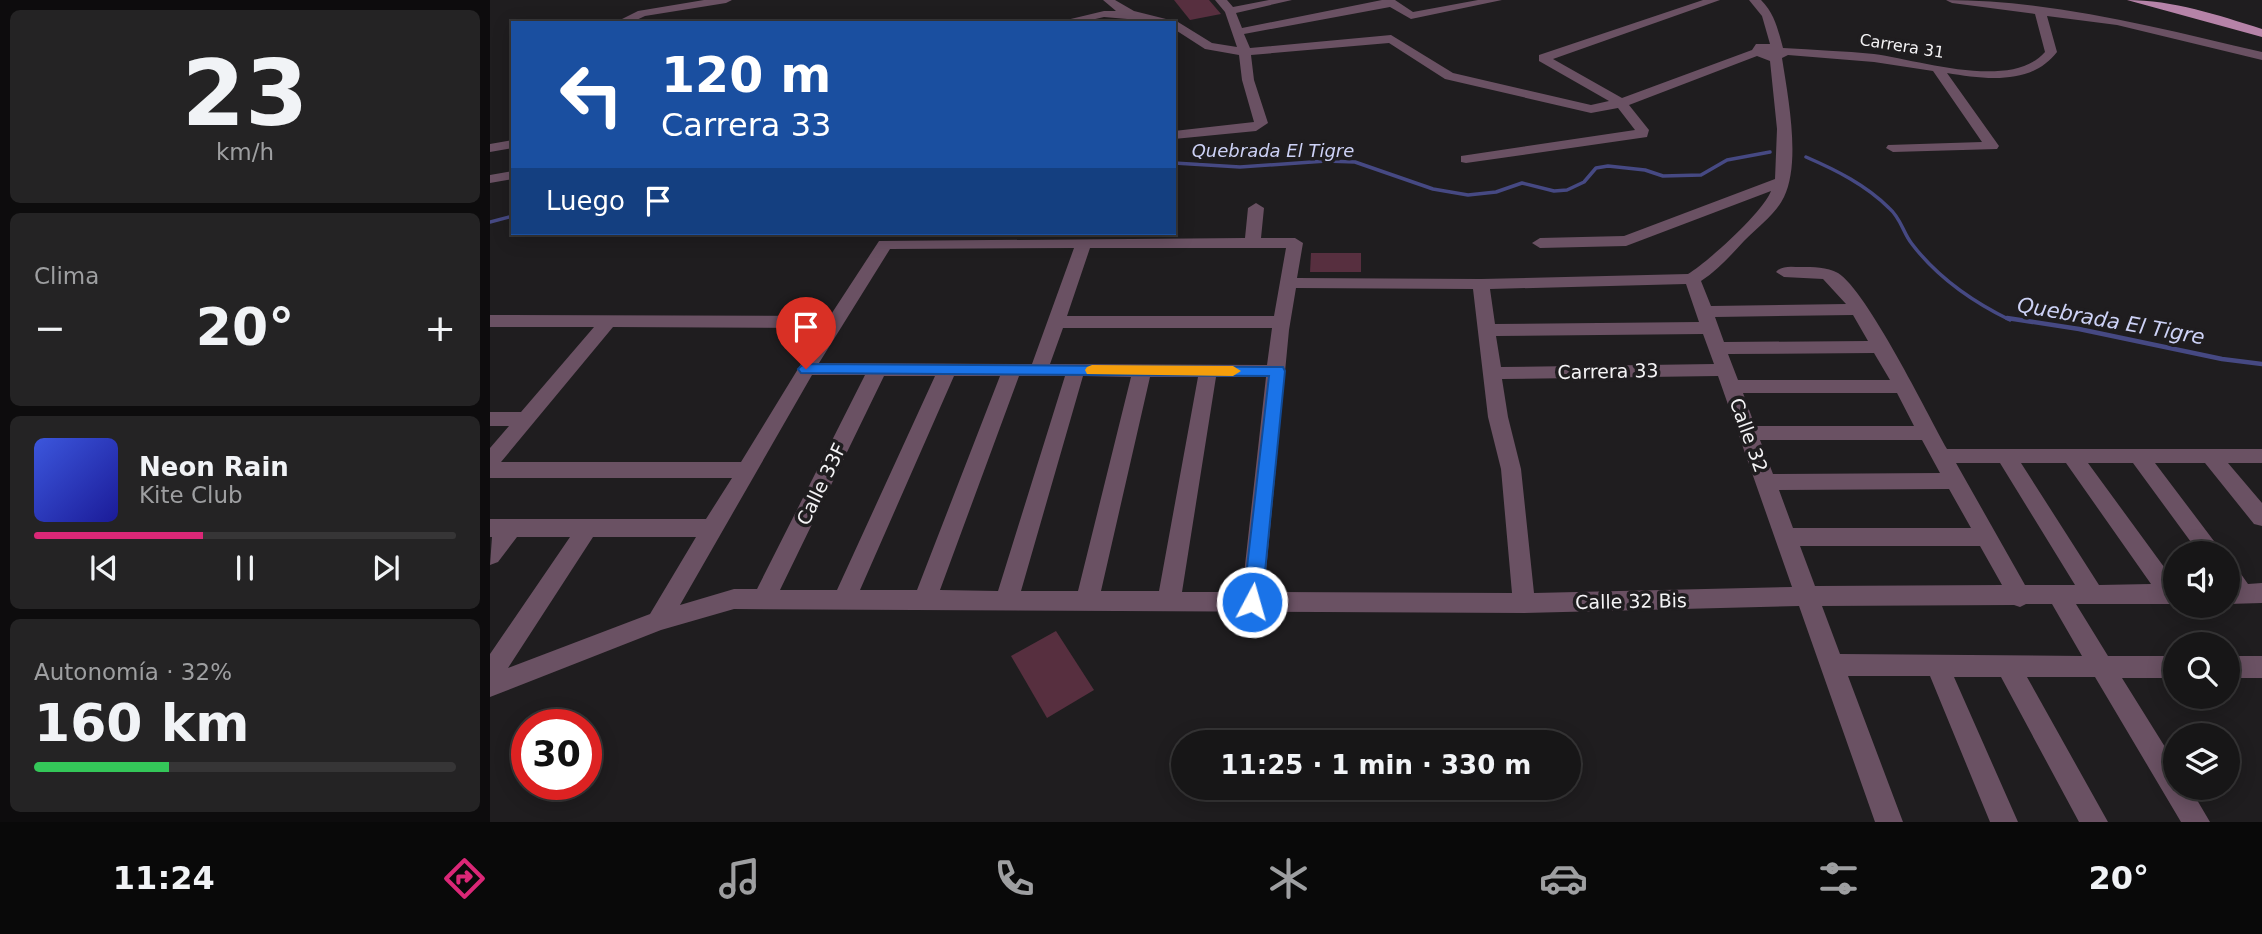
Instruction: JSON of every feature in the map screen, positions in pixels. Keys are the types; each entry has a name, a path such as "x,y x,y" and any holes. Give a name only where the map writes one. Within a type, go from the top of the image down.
{"main road":[{"path":"2133,0 2214,18 2262,33"}],"street":[{"path":"624,21 642,13 726,0"},
{"path":"1176,135 1261,123 1244,60 1245,51 1230,10 1221,0"},
{"path":"1230,10 1286,0"},
{"path":"1238,32 1390,2 1411,16 1496,0"},
{"path":"1466,159 1642,134 1642,130 1621,103 1543,58 1714,0"},
{"path":"1290,283 1481,284 1692,279 1706,270 1762,215 1777,197 1783,181 1784,153 1774,32 1766,10 1755,0"},
{"path":"1952,0 2117,22 2262,55"},
{"path":"1094,15 1110,2 1136,15"},
{"name":"Carrera 31","path":"1176,26 1219,49 1245,51 1391,40 1449,76 1466,82 1591,109 1621,103 1739,59 1774,54 1874,58 1982,75 2003,75 2042,61 2051,52 2040,12"},
{"path":"1068,21 1094,15 1136,15"},
{"name":"Carrera 31","path":"1136,15 1161,21"},
{"path":"1176,38 1196,36"},
{"path":"1893,148 1992,146 1938,69"},
{"path":"490,148 511,144"},
{"path":"490,179 511,175"},
{"path":"1539,243 1626,241 1783,181"},
{"path":"1252,244 1256,208"},
{"path":"1039,370 1056,322 1077,239"},
{"path":"658,621 806,369 885,244 1077,239 1295,243 1282,322 1252,602"},
{"path":"1784,272 1826,272 1836,278 1859,309 2020,597"},
{"name":"Calle 32","path":"1692,279 1889,822"},
{"path":"1481,284 1498,416 1511,469 1524,603"},
{"path":"1487,330 1706,320 1859,309"},
{"path":"490,321 836,322"},
{"path":"490,462 608,322"},
{"path":"1056,322 1282,322"},
{"path":"1716,348 1880,347"},
{"path":"806,369 1277,371"},
{"name":"Calle 33F","path":"764,599 877,370"},
{"path":"844,600 947,370"},
{"path":"925,600 1012,370"},
{"path":"1006,601 1076,370"},
{"path":"1087,601 1142,371"},
{"path":"1169,601 1208,371"},
{"name":"Carrera 33","path":"1492,373 1727,378 1905,387"},
{"path":"490,419 526,419"},
{"path":"1749,433 1930,433"},
{"path":"1942,456 2262,456"},
{"path":"2006,456 2094,596"},
{"path":"2072,456 2163,580"},
{"path":"2138,456 2203,541"},
{"path":"2210,456 2262,518"},
{"path":"490,470 747,470"},
{"path":"1766,482 1956,481"},
{"path":"490,556 501,528 713,528"},
{"path":"490,675 587,528"},
{"path":"1786,537 1987,537"},
{"name":"Calle 32 Bis","path":"490,686 658,621 734,599 1524,603 1807,596 2163,594"},
{"path":"2059,596 2196,822"},
{"path":"1832,665 2163,667"},
{"path":"1937,665 2004,822"},
{"path":"2008,666 2094,822"},
{"path":"2240,667 2262,667"}],"shaded area":[{"path":"1174,0 1209,0 1221,14 1190,20"},
{"path":"1311,253 1361,253 1361,272 1310,272"},
{"path":"1056,631 1094,690 1047,718 1011,656"}],"waterway":[{"name":"Quebrada El Tigre","path":"1176,163 1240,167 1326,161 1355,162 1433,189 1468,195 1496,192 1522,183 1554,191 1567,190 1584,182 1596,168 1608,166 1645,170 1663,176 1701,175 1727,160 1770,152"},
{"name":"Quebrada El Tigre","path":"1806,157 1871,192 1893,212 1912,244 1933,268 1970,297 2010,320"},
{"name":"Quebrada El Tigre","path":"490,222 511,217"},
{"name":"Quebrada El Tigre","path":"2007,318 2079,329 2222,359 2262,364"}],"slow traffic":[{"path":"1092,370 1233,371"}],"route":[{"path":"806,369 1277,371 1252,602"}]}
